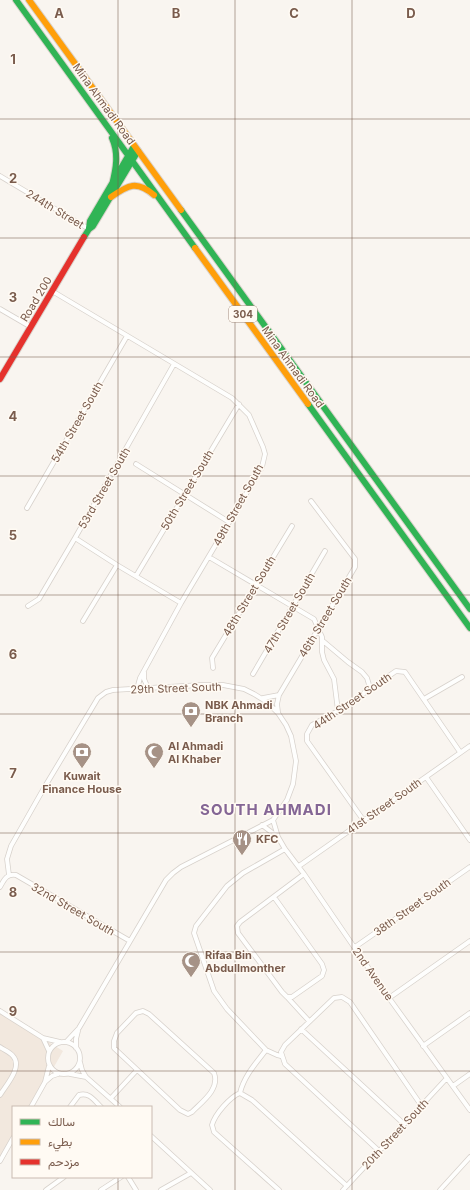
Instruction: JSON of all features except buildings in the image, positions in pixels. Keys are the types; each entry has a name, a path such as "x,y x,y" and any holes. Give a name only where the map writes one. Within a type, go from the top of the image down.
{"main road":[{"name":"Mina Ahmadi Road","path":"16,0 470,628"},
{"name":"Mina Ahmadi Road","path":"29,0 470,609"},
{"path":"98,113 116,148 116,167 112,186"},
{"name":"Road 200","path":"89,229 90,221 112,186 134,146"},
{"name":"Road 200","path":"0,379 89,229 93,226 138,151"},
{"path":"111,197 124,187 130,185 139,186 151,191 168,209"}],"street":[{"name":"244th Street","path":"0,176 89,229"},
{"name":"49th Street South","path":"52,291 232,398 249,415 265,454 262,466 181,603 140,678 137,689"},
{"path":"0,309 30,327"},
{"name":"54th Street South","path":"27,508 127,336"},
{"name":"53rd Street South","path":"28,606 35,603 39,599 174,364"},
{"name":"50th Street South","path":"136,576 239,404"},
{"path":"136,464 229,522"},
{"name":"46th Street South","path":"278,713 277,704 279,695 355,567 355,559 311,502"},
{"name":"48th Street South","path":"213,668 212,658 292,526"},
{"path":"75,538 181,603"},
{"name":"47th Street South","path":"253,674 325,551"},
{"path":"209,557 292,605 316,621 323,641 322,652 324,660 334,679 338,710"},
{"path":"83,621 117,565"},
{"path":"323,641 362,672 367,678 370,688"},
{"path":"145,670 144,679 146,688"},
{"name":"44th Street South","path":"364,821 307,741 307,734 312,725 338,710 396,671 400,670 405,672 460,752"},
{"path":"424,699 462,677"},
{"name":"29th Street South","path":"9,875 7,862 9,850 98,698 106,692 113,690 146,688 222,685 244,690 263,698 278,713 286,725 291,736 296,762 293,784 287,800 273,820 181,868 166,880 79,1028 76,1039 76,1048"},
{"path":"263,698 279,695"},
{"name":"41st Street South","path":"299,866 470,746"},
{"path":"426,776 470,840"},
{"name":"2nd Avenue","path":"273,820 278,837 285,849 299,866 389,998 470,1110"},
{"name":"2nd Avenue","path":"262,826 278,837"},
{"path":"281,1056 266,1050 227,1009 214,991 194,933 196,926 226,886 243,873 285,849"},
{"name":"38th Street South","path":"355,948 470,867"},
{"path":"304,874 240,922 237,926 238,933 282,992 309,1021"},
{"path":"0,887 9,875"},
{"name":"32nd Street South","path":"9,875 16,875 130,942"},
{"path":"274,897 322,964 324,970 322,976 292,997 287,997"},
{"path":"389,998 470,940"},
{"path":"379,1151 285,1064 281,1056 281,1052 285,1045 334,998 342,997 350,1002 421,1105"},
{"path":"0,1011 43,1038 64,1042 76,1048 80,1056 82,1070 86,1077 119,1106"},
{"path":"143,1011 149,1014 214,1073 216,1079 215,1088 192,1112 188,1114 180,1110 137,1070 114,1048 114,1040 117,1033 136,1013 143,1011"},
{"path":"423,1046 470,1013"},
{"name":"29th Street South","path":"64,1042 79,1028"},
{"path":"302,1029 404,1124"},
{"path":"32,1106 45,1082 49,1065 49,1051 43,1038"},
{"path":"49,1051 57,1044 64,1042"},
{"path":"0,1047 13,1055 16,1060 15,1069 0,1095"},
{"path":"240,1093 246,1076 266,1050"},
{"path":"68,1074 76,1069 80,1061"},
{"path":"49,1065 58,1074"},
{"path":"111,1098 137,1070"},
{"path":"45,1082 52,1076 58,1074 86,1077"},
{"path":"453,1086 470,1074"},
{"name":"20th Street South","path":"343,1190 447,1078"},
{"path":"279,1190 214,1132 212,1125 214,1119 234,1095 240,1093 252,1100 347,1186"},
{"path":"71,1106 79,1095 86,1094 100,1106"},
{"path":"152,1137 210,1190"},
{"path":"0,1161 12,1140"},
{"path":"440,1190 469,1159"},
{"path":"161,1190 191,1173"},
{"path":"49,1189 63,1178"},
{"path":"101,1190 119,1178"},
{"path":"129,1178 136,1190"}],"shaded area":[{"path":"0,1012 63,1051 32,1106 12,1106 12,1139 0,1159"}],"traffic: fast":[{"path":"16,0 195,248"},
{"path":"112,138 116,150 116,167 112,185"},
{"path":"89,228 90,221 134,146"},
{"path":"84,237 93,226 138,151"},
{"path":"181,210 470,609"},
{"path":"308,404 470,628"}],"traffic: slow":[{"path":"29,0 181,210"},
{"path":"111,197 132,186 142,187 154,195"},
{"path":"195,248 308,404"}],"traffic: jam":[{"path":"0,379 84,237"}],"place":[{"name":"NBK Ahmadi Branch","path":"191,728"},
{"name":"Kuwait Finance House","path":"82,769"},
{"name":"Al Ahmadi Al Khaber","path":"154,769"},
{"name":"KFC","path":"242,856"},
{"name":"Rifaa Bin Abdullmonther","path":"191,978"}],"district":[{"name":"SOUTH AHMADI","path":"266,809"}]}
